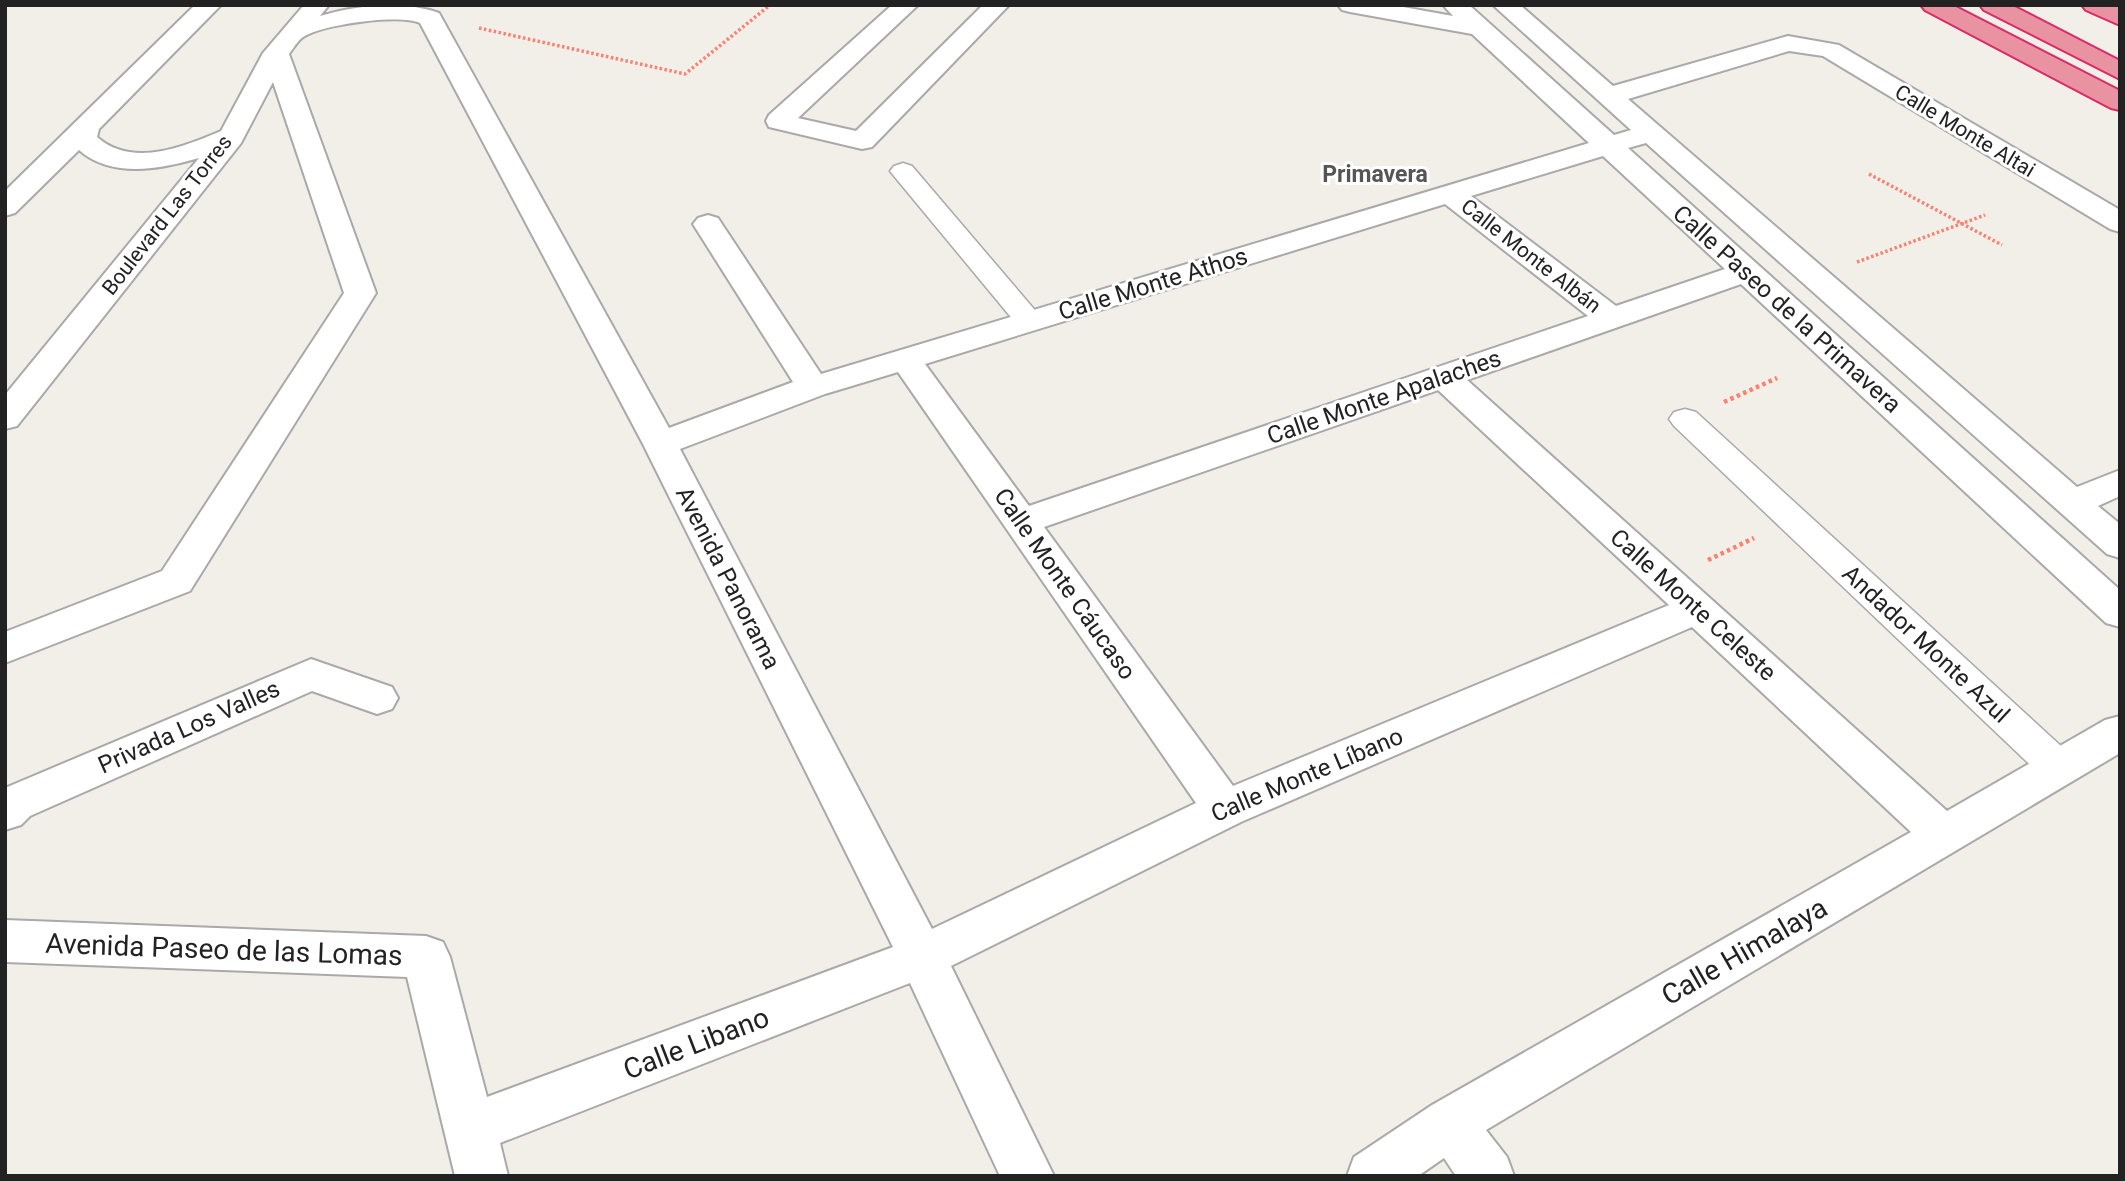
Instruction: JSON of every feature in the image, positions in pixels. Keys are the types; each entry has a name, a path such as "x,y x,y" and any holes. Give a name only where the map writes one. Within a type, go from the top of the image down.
{"highway":[{"path":"1933,5 2120,102"},
{"path":"1992,5 2120,71"},
{"path":"2094,5 2120,18"}],"street":[{"path":"5,207 209,5"},
{"name":"Boulevard Las Torres","path":"5,418 231,137 285,42 317,5"},
{"path":"906,5 779,121 862,141 997,5"},
{"path":"1350,5 1480,28"},
{"name":"Calle Paseo de la Primavera","path":"1455,5 2120,613"},
{"name":"Calle Paseo de la Primavera","path":"1505,5 2120,545"},
{"path":"5,648 176,581 360,293 285,42 356,15 413,11"},
{"name":"Avenida Panorama","path":"413,11 660,444 922,957 1028,1176"},
{"name":"Calle Monte Altai","path":"1608,96 1787,43 1830,50 2120,223"},
{"path":"86,125 83,139 92,151 112,159 140,161 172,158 205,149 231,137"},
{"name":"Calle Monte Athos","path":"660,444 813,387 1650,133"},
{"path":"903,171 1029,321"},
{"name":"Calle Monte Albán","path":"1450,194 1611,318"},
{"path":"708,225 813,387"},
{"name":"Calle Monte Apalaches","path":"1021,522 1746,272"},
{"name":"Calle Monte Cáucaso","path":"905,359 1225,809"},
{"name":"Calle Monte Celeste","path":"1443,376 1944,835"},
{"name":"Andador Monte Azul","path":"1685,419 2059,768"},
{"path":"2072,503 2120,482"},
{"name":"Calle Monte Líbano","path":"922,957 1225,809 1698,609"},
{"name":"Privada Los Valles","path":"5,812 15,803 311,674 377,698"},
{"name":"Calle Himalaya","path":"1373,1176 1450,1123 2120,732"},
{"name":"Avenida Paseo de las Lomas","path":"5,941 426,957 482,1176"},
{"name":"Calle Libano","path":"470,1129 922,957"},
{"path":"1450,1123 1488,1176"}],"path":[{"path":"413,11 685,74 770,5"},
{"path":"1869,174 2002,245"},
{"path":"1817,277 1986,215"},
{"path":"1685,419 1777,378"},
{"path":"1666,580 1793,519"}],"district":[{"name":"Primavera","path":"1375,174"}]}
